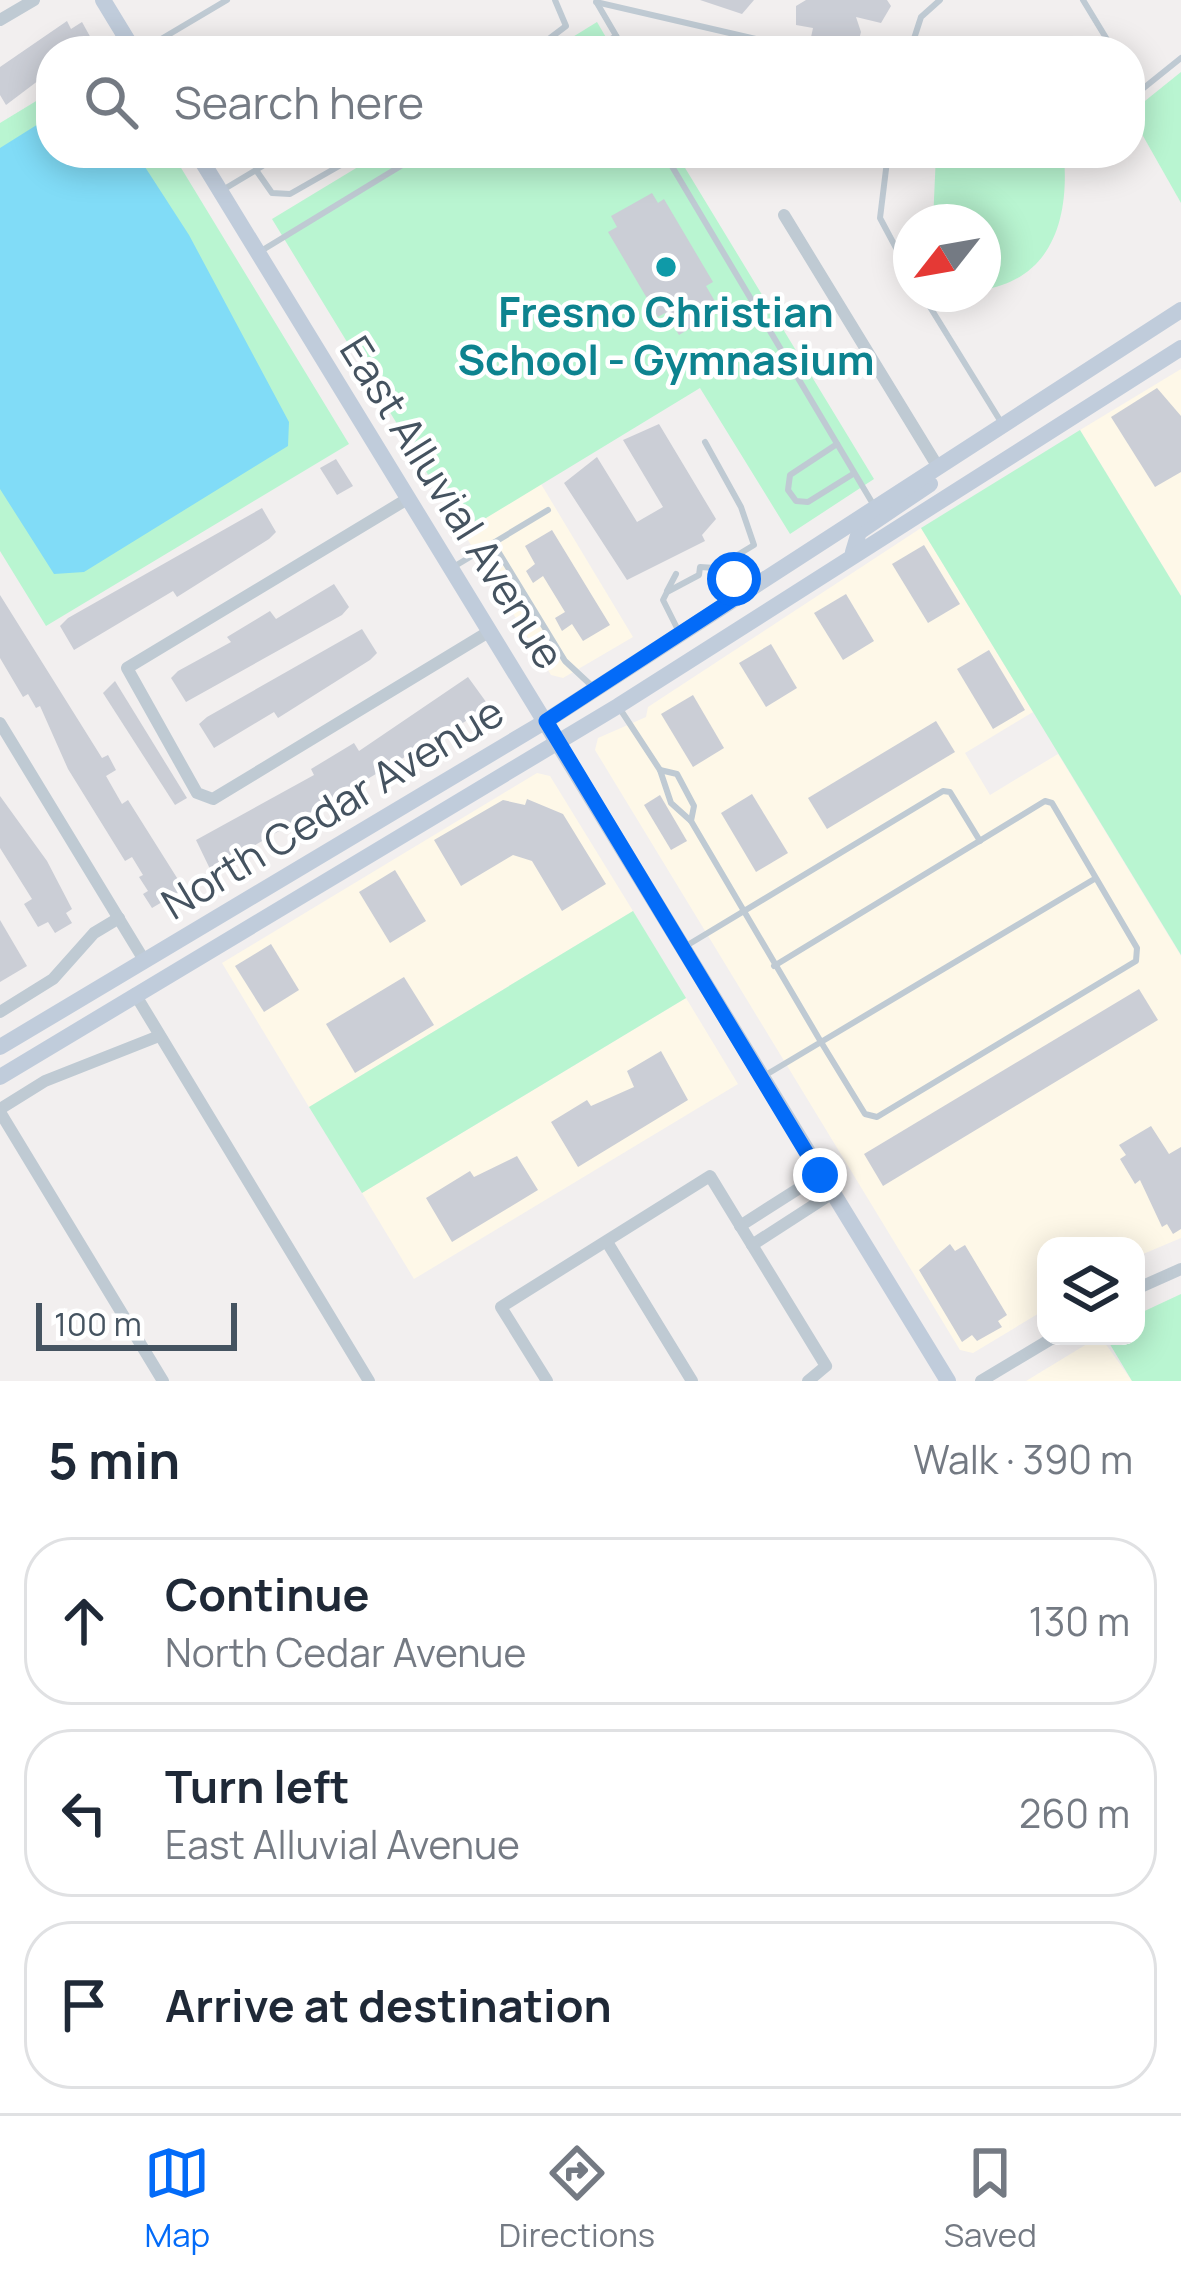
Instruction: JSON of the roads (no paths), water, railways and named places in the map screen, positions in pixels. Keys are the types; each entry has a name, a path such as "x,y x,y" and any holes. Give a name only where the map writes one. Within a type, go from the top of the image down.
{"main road":[{"path":"103,0 128,36"},
{"name":"East Alluvial Avenue","path":"206,168 948,1381"},
{"name":"North Cedar Avenue","path":"0,1047 546,721 1181,310"},
{"name":"North Cedar Avenue","path":"0,1077 618,706 853,552 1181,348"},
{"path":"853,552 859,532 928,486 938,467"},
{"path":"135,994 144,974 237,918 278,879"}],"street":[{"path":"0,20 34,0"},
{"path":"784,214 938,467"},
{"path":"409,498 127,668 197,793 213,799 490,631"},
{"path":"0,723 144,960"},
{"path":"0,1012 53,979 94,933 119,918"},
{"path":"135,994 369,1381"},
{"path":"159,1036 45,1081 0,1111 163,1381"},
{"path":"740,1226 820,1175"},
{"path":"547,1381 501,1307 710,1176 826,1366 808,1381"},
{"path":"752,1244 831,1193"},
{"path":"607,1242 692,1381"},
{"path":"1145,1285 1181,1269"},
{"path":"981,1381 1041,1345"}],"lane":[{"path":"164,36 227,0"},
{"path":"553,36 566,26 555,0"},
{"path":"915,36 922,17 940,0"},
{"path":"1083,0 1105,36"},
{"path":"596,1 616,36"},
{"path":"596,1 743,36"},
{"path":"1145,87 1181,58"},
{"path":"220,191 259,168"},
{"path":"256,170 272,194 283,196 334,168"},
{"path":"258,253 397,168"},
{"path":"673,168 875,507"},
{"path":"886,168 880,218 893,242"},
{"path":"933,312 1003,425"},
{"path":"705,442 741,507 754,545 716,568"},
{"path":"837,444 790,475 788,490 796,501 808,502 853,474"},
{"path":"452,568 548,510"},
{"path":"493,543 565,661 595,689"},
{"path":"690,566 716,568 750,588"},
{"path":"667,592 699,575 700,567"},
{"path":"676,574 663,600 680,634"},
{"path":"618,706 660,770 671,803 691,821 741,912 774,966 821,1042 866,1114 877,1118 1136,961 1137,947 1052,803 1046,801 774,966"},
{"path":"660,770 677,774 688,793 691,821"},
{"path":"683,948 943,791 950,792 981,841"},
{"path":"761,1078 1096,878"}],"water":[{"path":"36,125 36,168 146,168 189,235 289,422 288,446 84,572 54,574 0,489 0,148"}],"place":[{"name":"Fresno Christian School - Gymnasium","path":"666,267"}]}
